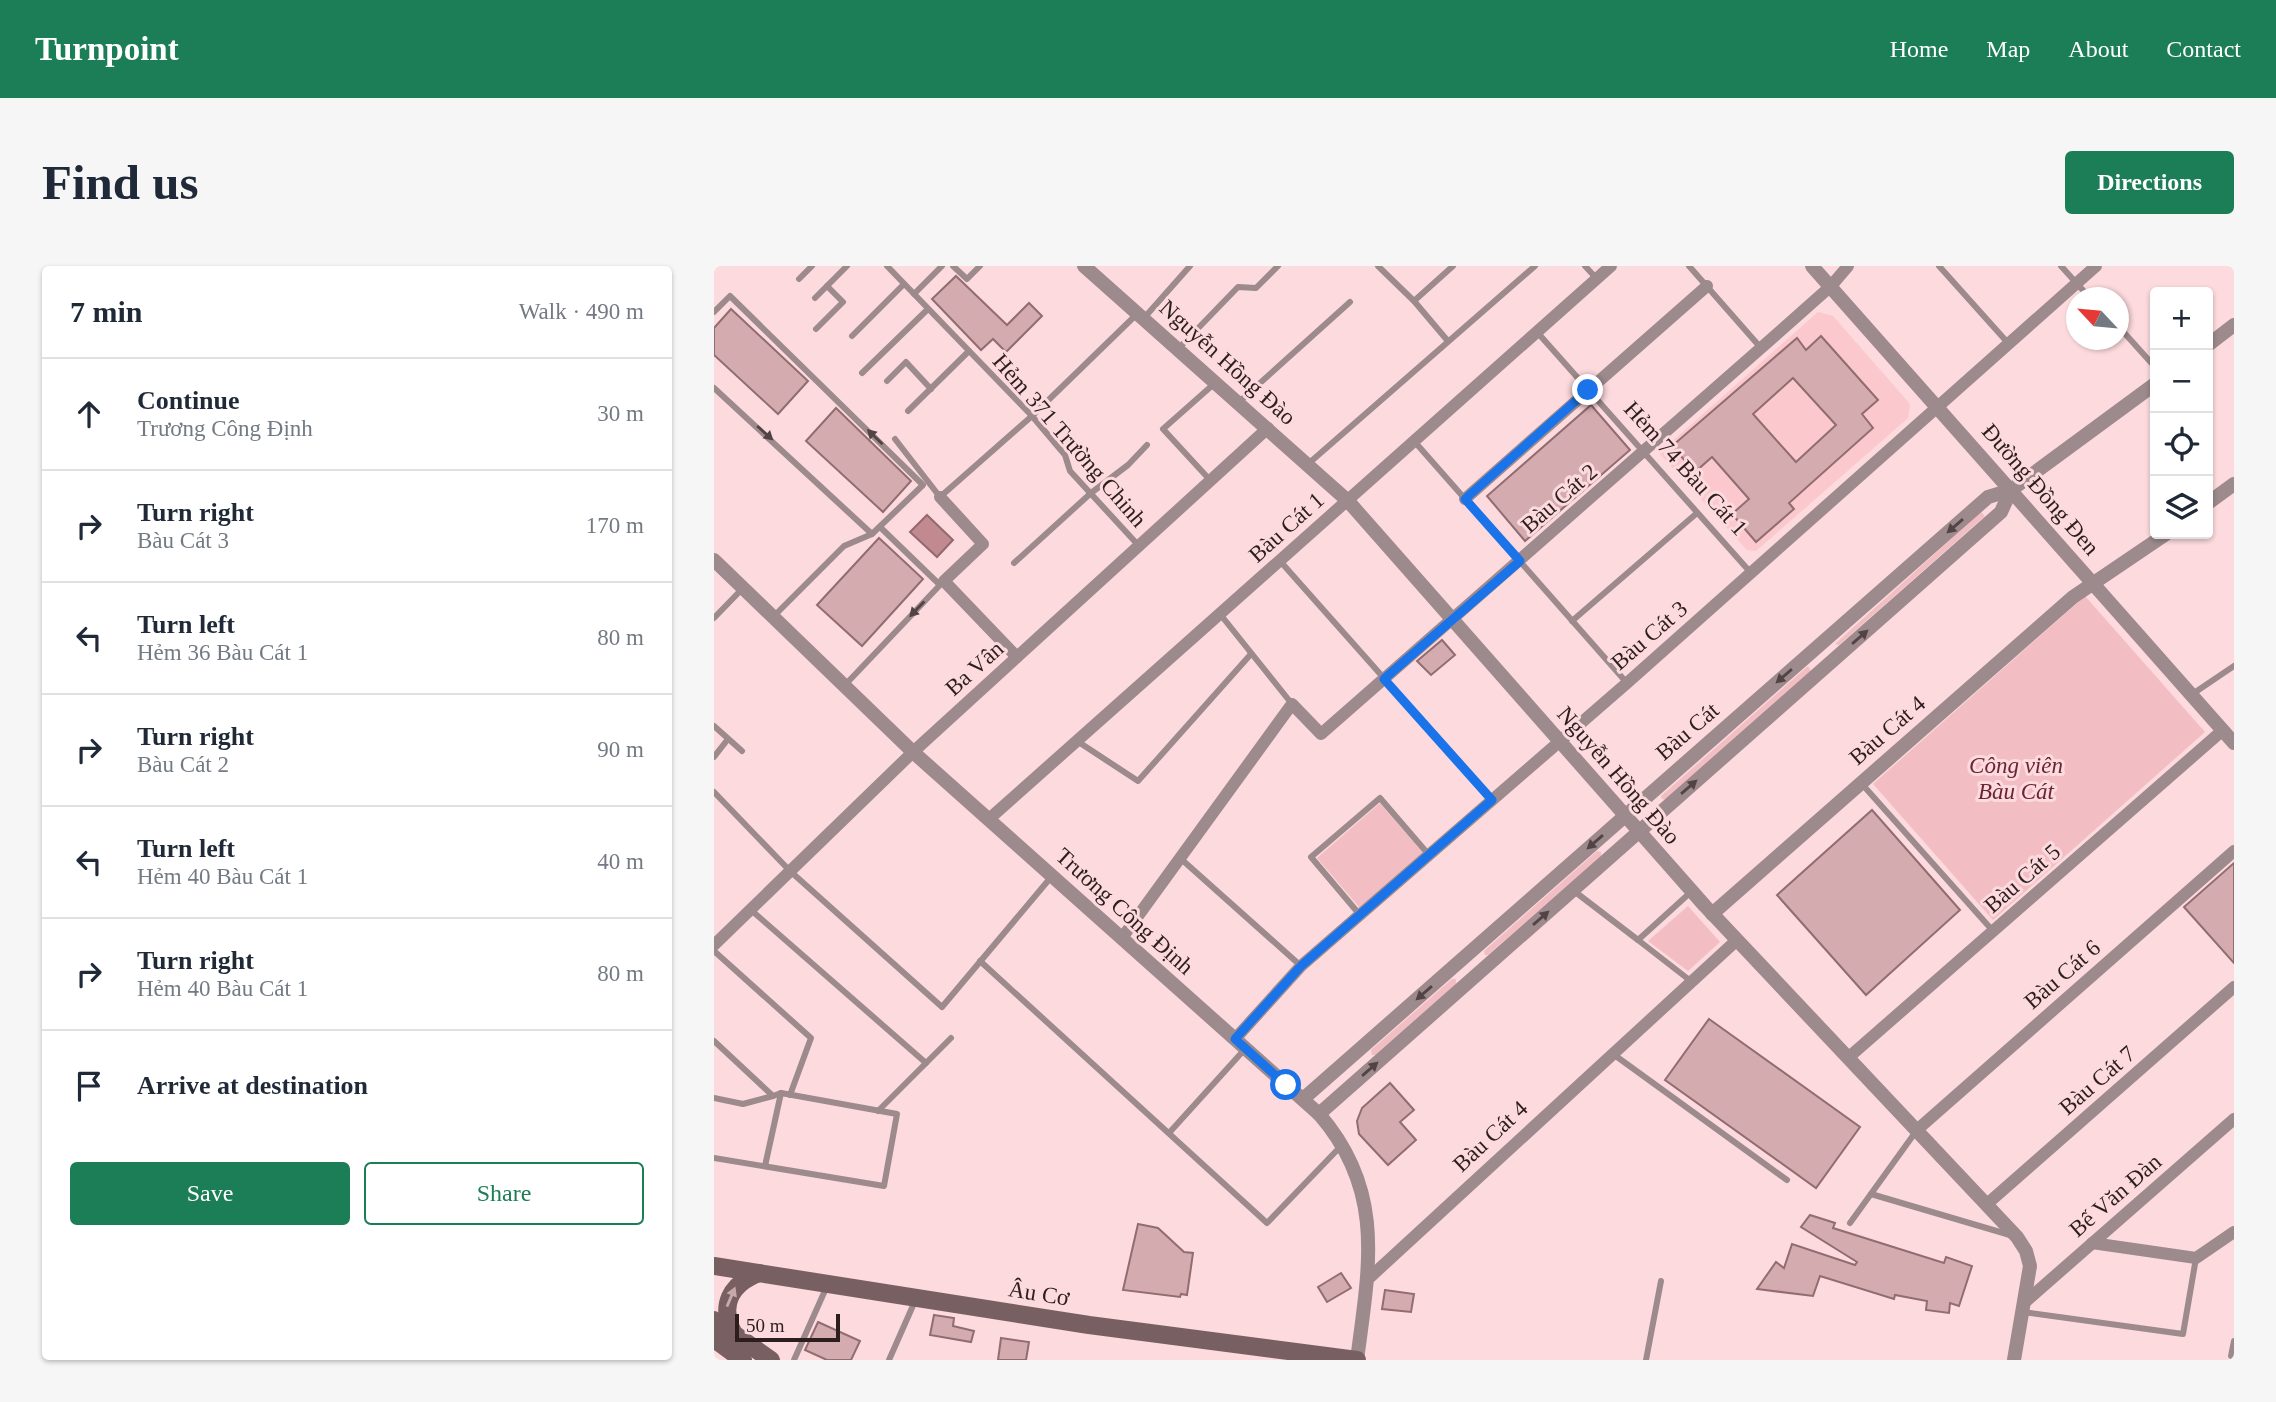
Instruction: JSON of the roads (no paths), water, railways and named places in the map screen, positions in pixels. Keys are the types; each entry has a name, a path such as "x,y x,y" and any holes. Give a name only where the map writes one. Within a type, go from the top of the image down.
{"main road":[{"name":"Âu Cơ","path":"714,1266 915,1299 1357,1360"},
{"path":"734,1334 726,1312 730,1294 740,1282 759,1273"},
{"path":"714,1320 771,1360"},
{"path":"714,1339 743,1360"}],"street":[{"name":"Bàu Cát 1","path":"989,819 1611,266"},
{"name":"Đường Đồng Đen","path":"1812,266 2234,743"},
{"name":"Bàu Cát 2","path":"1292,704 1321,734 1762,348 1831,286 1848,266"},
{"name":"Bàu Cát 3","path":"1241,1044 1301,966 1627,683 2095,266"},
{"name":"Nguyễn Hồng Đào","path":"1087,267 1348,500 1712,914 1918,1129 2017,1237 2029,1261 2014,1360"},
{"path":"1465,499 1707,286"},
{"path":"2213,341 2234,325"},
{"name":"Bàu Cát","path":"1303,1100 1988,497 2011,490 2150,388"},
{"name":"Ba Vân","path":"714,948 913,752 1268,428"},
{"path":"2213,499 2234,484"},
{"name":"Bàu Cát","path":"1319,1114 2001,512 2011,490"},
{"path":"940,498 983,544 944,581 1017,657"},
{"name":"Bàu Cát 4","path":"1712,914 2073,597 2159,539"},
{"name":"Trương Công Định","path":"714,560 913,752 1319,1114 1343,1144 1366,1199 1367,1280 1357,1360"},
{"path":"1817,647 1831,662"},
{"path":"1122,938 1292,704"},
{"name":"Bàu Cát 5","path":"1849,1057 2223,730"},
{"name":"Bàu Cát 6","path":"1918,1129 2234,851"},
{"name":"Bàu Cát 4","path":"1367,1280 1737,940"},
{"path":"1465,957 1479,972"},
{"name":"Bàu Cát 7","path":"1987,1204 2234,987"},
{"name":"Bế Văn Đàn","path":"2023,1307 2234,1119"},
{"path":"2092,1243 2196,1258 2234,1232"}],"lane":[{"path":"799,279 811,266"},
{"path":"815,298 848,266"},
{"name":"Hẻm 371 Trường Chinh","path":"887,266 1032,416 1065,455 1070,471 1139,546"},
{"path":"914,294 942,266"},
{"path":"953,266 967,279 979,266"},
{"path":"895,439 940,498 1141,315 1190,266"},
{"path":"1180,348 1238,287 1256,288 1278,266"},
{"path":"1378,266 1414,301 1447,340"},
{"path":"1414,301 1453,266"},
{"path":"1308,464 1535,266"},
{"path":"1585,266 1597,279"},
{"path":"1689,266 1762,348"},
{"path":"1939,266 2009,344"},
{"path":"2061,266 2080,287"},
{"path":"852,336 904,284"},
{"path":"816,329 843,302 827,286"},
{"path":"714,312 730,296 923,485 872,534 844,546 773,617"},
{"path":"1239,402 1350,302"},
{"path":"862,373 929,309"},
{"name":"Hẻm 74 Bàu Cát 1","path":"1537,332 1751,573"},
{"path":"2129,338 2150,361"},
{"path":"908,411 969,351"},
{"path":"887,381 906,362 931,388"},
{"path":"1211,481 1163,429 1217,381"},
{"path":"714,388 872,534"},
{"path":"1414,441 1627,683"},
{"path":"1014,563 1091,493 1128,465 1147,444"},
{"path":"1572,621 1697,513"},
{"path":"844,686 940,585 880,527"},
{"path":"1280,561 1492,800"},
{"path":"714,618 743,588"},
{"path":"1220,614 1292,704"},
{"path":"1077,741 1138,781 1251,654"},
{"path":"2192,695 2234,666"},
{"path":"714,726 742,751"},
{"path":"714,757 728,738"},
{"path":"1861,783 1993,931"},
{"path":"714,792 790,871 942,1007 1052,876"},
{"path":"1360,915 1311,857 1380,798 1429,855"},
{"path":"1180,858 1301,966"},
{"path":"1572,890 1692,982"},
{"path":"1638,940 1692,891"},
{"path":"751,909 926,1063"},
{"path":"714,948 811,1038 790,1094"},
{"path":"980,961 1267,1223 1343,1144"},
{"path":"877,1111 951,1038"},
{"path":"714,1041 777,1094"},
{"path":"1169,1133 1241,1044"},
{"path":"1613,1054 1787,1180"},
{"path":"765,1166 777,1094"},
{"path":"714,1098 743,1104 777,1094 790,1094 897,1114 884,1186 714,1157"},
{"path":"1850,1223 1918,1129"},
{"path":"1871,1194 2017,1237"},
{"path":"2023,1307 2183,1334 2196,1258"},
{"path":"1646,1360 1661,1281"},
{"path":"794,1360 827,1286"},
{"path":"889,1360 915,1299"},
{"path":"2231,1356 2234,1340"}],"park label":[{"name":"Công viên Bàu Cát","path":"2016,778"}]}
